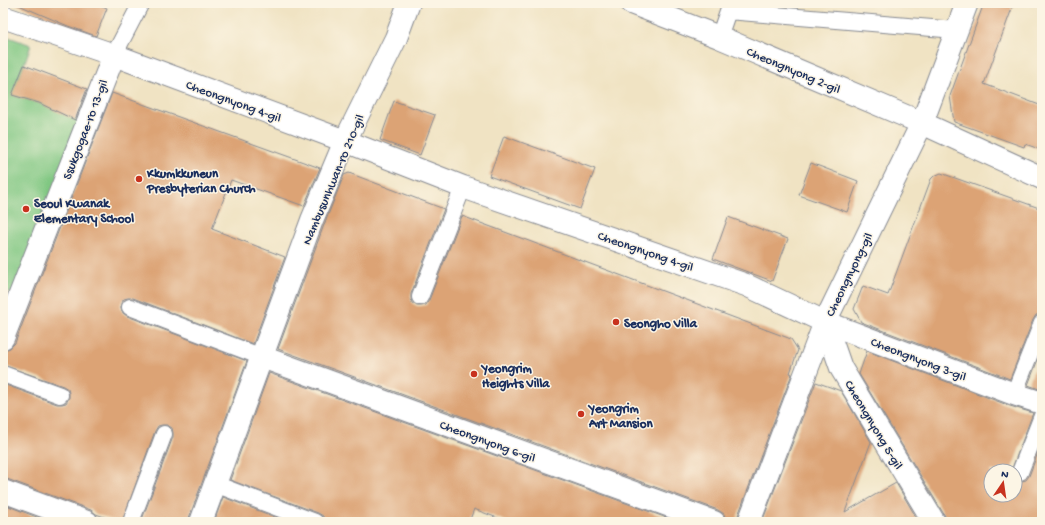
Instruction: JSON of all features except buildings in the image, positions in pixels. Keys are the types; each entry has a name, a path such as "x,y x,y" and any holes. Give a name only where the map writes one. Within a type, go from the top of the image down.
{"street":[{"name":"Nambusunhwan-ro 210-gil","path":"201,522 312,220 345,141 396,38 409,3"},
{"name":"Cheongnyong 2-gil","path":"631,3 667,9 719,38 922,123 1042,178"},
{"name":"Cheongnyong-gil","path":"749,522 825,322 922,123 967,3"},
{"name":"Cheongnyong 4-gil","path":"3,17 114,55 345,141 463,187 746,285 825,322"},
{"name":"Ssukgogae-ro 13-gil","path":"3,338 114,55"},
{"name":"Cheongnyong 3-gil","path":"825,322 1014,394 1042,403"},
{"name":"Cheongnyong 5-gil","path":"825,322 841,368 934,522"},
{"name":"Cheongnyong 6-gil","path":"262,357 714,522"},
{"path":"3,491 63,518 88,522"}],"lane":[{"path":"114,55 141,3"},
{"path":"719,38 728,11 956,30"},
{"path":"420,297 463,187"},
{"path":"130,307 262,357"},
{"path":"1014,394 1042,323"},
{"path":"3,374 60,395"},
{"path":"1023,464 1042,416"},
{"path":"131,522 164,434"},
{"path":"215,484 316,522"}],"green space":[{"name":"Seoul Kwanak Elementary School","path":"3,35 31,45 13,95 39,103 84,123 18,296 3,290"}],"place":[{"name":"Kkumkkuneun Presbyterian Church","path":"139,179"},
{"name":"Seoul Kwanak Elementary School","path":"26,209"},
{"name":"Seongho Villa","path":"616,322"},
{"name":"Yeongrim Heights Villa","path":"474,374"},
{"name":"Yeongrim Art Mansion","path":"581,414"}]}
